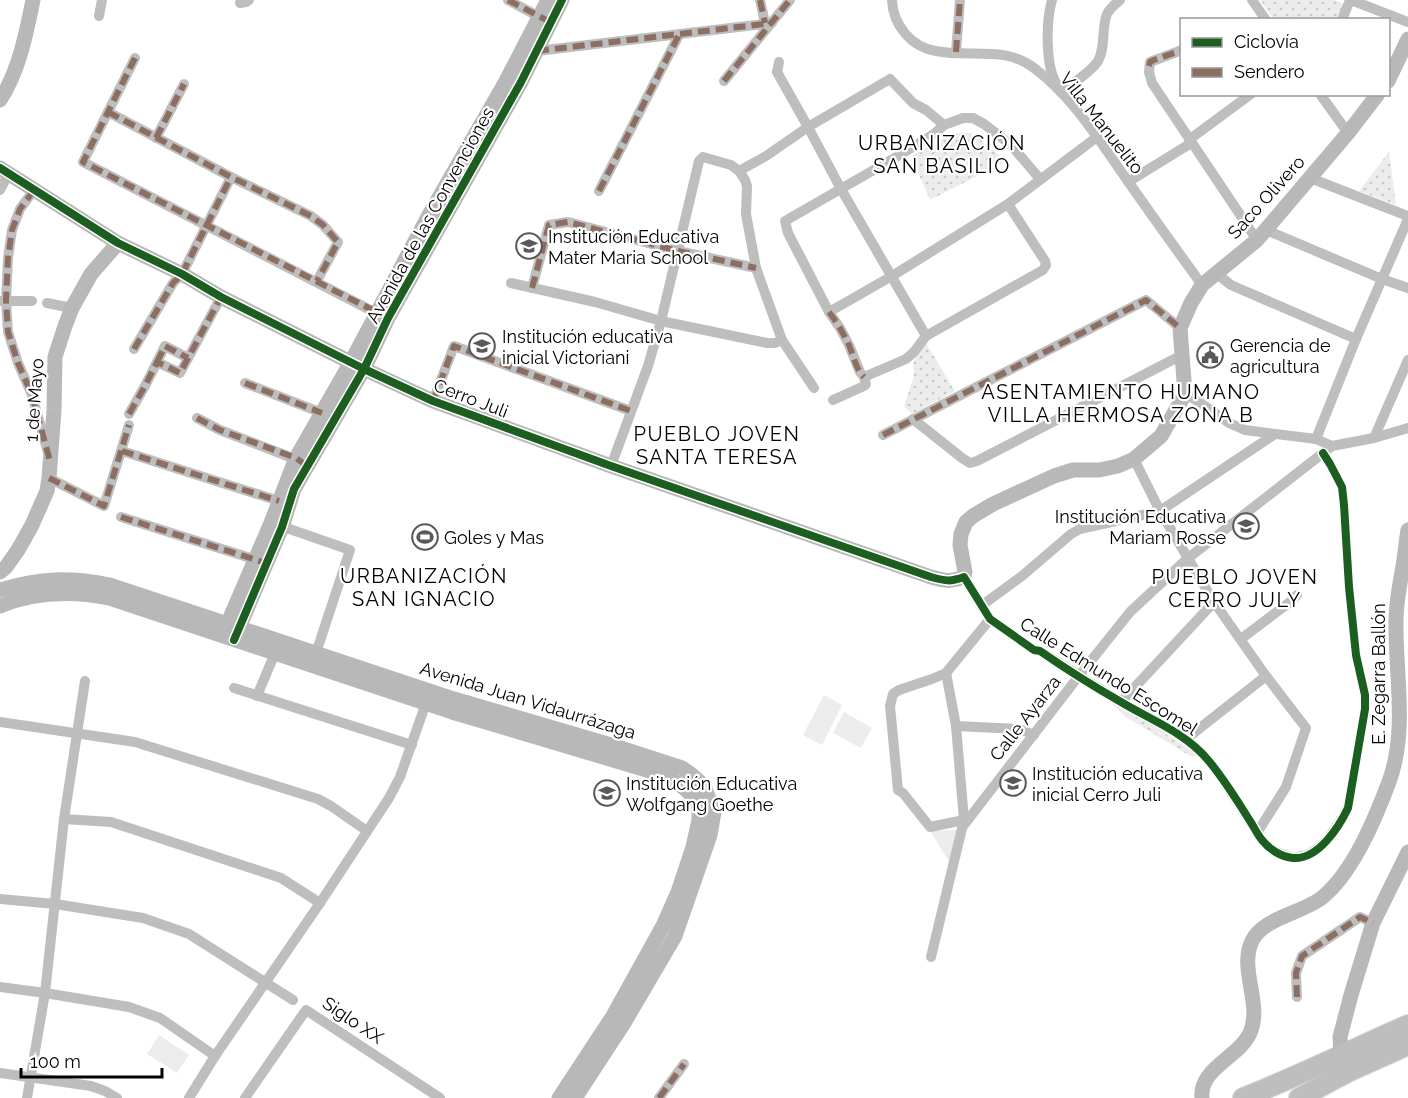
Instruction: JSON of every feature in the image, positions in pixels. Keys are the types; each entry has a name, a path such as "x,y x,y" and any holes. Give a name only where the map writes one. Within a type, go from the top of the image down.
{"highway":[{"path":"1299,1098 1345,1063 1408,1025"},
{"path":"1243,1098 1345,1063 1408,1045"}],"street":[{"path":"0,100 12,77 24,40 33,0"},
{"path":"99,16 102,0"},
{"path":"508,0 545,20"},
{"name":"Avenida de las Convenciones","path":"276,525 279,501 358,365 382,316 472,154 537,51 548,0"},
{"name":"Avenida de las Convenciones","path":"472,154 505,83 545,20 562,0"},
{"path":"760,0 769,23"},
{"path":"724,81 790,0"},
{"name":"Villa Manuelito","path":"892,0 896,21 902,31 922,46 936,51 992,52 1033,66 1061,92 1097,137 1202,285"},
{"path":"956,52 960,0"},
{"path":"1052,0 1048,13 1049,66 1052,78 1061,92 1096,64 1101,50 1107,15 1120,0"},
{"path":"1252,0 1265,18"},
{"path":"1343,18 1350,0 1408,22"},
{"path":"537,51 769,23"},
{"path":"599,191 679,35"},
{"path":"1390,79 1408,39"},
{"path":"1180,51 1150,63 1149,72 1152,83 1262,235 1408,288"},
{"path":"135,58 83,162 382,316"},
{"path":"779,62 777,72 926,336"},
{"path":"739,171 890,79 913,103 926,110 944,125"},
{"path":"156,138 184,84"},
{"path":"1128,182 1188,145 1191,139 1248,96"},
{"path":"1321,96 1348,133"},
{"name":"Saco Olivero","path":"1185,394 1180,328 1202,285 1262,235 1376,96"},
{"path":"108,112 231,177 312,216 338,242 317,281"},
{"path":"833,400 864,386 866,384 864,376 861,375 849,345 788,233 785,221 916,145 944,125 963,118 973,118 984,124 1011,145 1040,179"},
{"path":"829,312 1008,204 1097,137"},
{"path":"611,466 648,366 699,161 703,157 731,165 739,171 747,186 746,214 756,268 782,340 814,388"},
{"path":"0,190 5,170"},
{"name":"Cerro Juli","path":"5,170 118,243 433,401 611,466 945,581 964,577"},
{"path":"134,349 173,283 182,274 231,177"},
{"path":"1310,178 1408,218 1316,439"},
{"path":"34,190 20,209 12,230 3,300 8,332 32,395 50,461"},
{"path":"864,376 906,359 926,336 1043,270 1046,261 1008,204"},
{"path":"532,288 549,225 568,222 678,251 756,268"},
{"name":"1 de Mayo","path":"1,592 3,570 32,525 47,491 54,410 55,357 65,326 91,274 118,243"},
{"path":"1217,274 1231,285 1356,339"},
{"path":"511,283 595,302 661,321 767,343 782,340"},
{"path":"157,362 180,373 222,297"},
{"path":"3,300 32,301"},
{"path":"883,435 1146,300 1180,328"},
{"path":"47,303 72,308"},
{"path":"49,478 104,506 122,451 129,420 165,346 188,358"},
{"path":"433,401 454,346 631,411"},
{"path":"913,419 970,463 978,461 1182,355"},
{"path":"1374,438 1408,360"},
{"name":"Avenida de las Convenciones","path":"230,632 294,489 301,462 322,413 358,365"},
{"path":"245,383 322,413"},
{"path":"964,577 966,572 960,546 961,534 966,522 973,516 993,504 1054,476 1073,470 1110,468 1134,459 1161,436 1185,394 1229,423 1245,430 1316,439 1328,450 1408,428"},
{"path":"197,418 220,430 301,462"},
{"path":"981,606 1022,576 1071,534 1080,529 1160,511 1275,434"},
{"name":"Calle Ayarza","path":"964,823 1130,612 1187,559 1328,450"},
{"name":"Calle Edmundo Escomel","path":"964,577 990,619 1078,677 1186,739 1216,770 1263,841 1282,855 1298,858 1319,847 1338,826 1348,808 1365,709 1365,695 1356,655 1342,488 1330,464 1328,450"},
{"path":"122,451 279,501"},
{"path":"1134,459 1160,511 1214,602 1306,728 1287,787 1257,833"},
{"path":"121,517 261,562"},
{"path":"276,525 350,550 314,659"},
{"name":"E. Zegarra Ballón","path":"1202,1098 1203,1083 1243,1044 1251,1029 1253,1008 1248,962 1256,933 1316,903 1333,888 1347,870 1365,838 1389,781 1398,743 1396,620 1408,530"},
{"path":"3,570 11,581 22,583"},
{"name":"Avenida Juan Vidaurrázaga","path":"1,592 22,583 62,579 110,585 230,632 275,653 314,659 426,703 670,778 697,800 699,820 693,847 652,961 624,1023 575,1098"},
{"name":"Avenida Juan Vidaurrázaga","path":"0,606 38,595 61,593 109,598 612,745 682,768 692,775 704,786 714,812 706,849 675,936 652,961 559,1098"},
{"path":"1241,639 1297,595"},
{"path":"1121,702 1214,602"},
{"path":"964,823 930,827 903,793 898,790 890,706 893,694 899,690 946,673 990,619"},
{"path":"257,696 275,653"},
{"path":"931,957 964,823 956,726 946,673"},
{"path":"1186,739 1266,676"},
{"path":"27,1098 45,993 64,819 85,681"},
{"path":"234,688 412,745"},
{"path":"189,1098 389,798 412,745 426,703"},
{"path":"0,722 135,742 318,799 367,831"},
{"path":"956,726 1020,729 1034,735"},
{"path":"64,819 111,822 281,878 320,903"},
{"path":"1345,1063 1340,1037 1351,995 1373,923 1408,852"},
{"path":"0,899 55,904 143,918 189,934 293,1000"},
{"path":"1297,997 1296,973 1302,956 1360,916 1373,923"},
{"path":"0,987 129,1007 160,1018 215,1056"},
{"name":"Siglo XX","path":"245,1098 306,1010 440,1098"},
{"path":"659,1098 684,1064"},
{"path":"0,1073 91,1086 105,1090 117,1098"}],"shaded area":[{"path":"1260,0 1335,0 1344,5 1338,18 1273,18"},
{"path":"953,133 971,133 1007,161 930,200 911,156"},
{"path":"1389,152 1396,205 1359,191"},
{"path":"926,343 955,391 912,414 904,406 914,376 913,362"},
{"path":"824,695 842,705 822,745 803,735"},
{"path":"1109,700 1197,754 1192,757 1126,717"},
{"path":"844,712 872,728 861,748 833,733"},
{"path":"956,830 950,863 930,831"},
{"path":"159,1035 189,1055 177,1073 147,1054"}],"marked path":[{"path":"508,0 550,22"},
{"path":"760,0 765,23"},
{"path":"724,81 790,0"},
{"path":"956,52 960,0"},
{"path":"537,51 772,23"},
{"path":"599,191 679,35"},
{"path":"1149,66 1154,60 1180,51"},
{"path":"135,58 83,162 388,318"},
{"path":"156,138 184,84"},
{"path":"108,112 311,216 323,225 338,242 317,281"},
{"path":"134,349 173,283 182,274 231,177"},
{"path":"34,190 20,209 12,230 6,300 8,332 32,395 50,461"},
{"path":"532,288 549,225 568,222 678,251 756,268"},
{"path":"129,414 157,362 180,373 221,297"},
{"path":"883,435 1146,300 1180,328"},
{"path":"829,312 845,337 858,370 864,377"},
{"path":"157,362 165,346 188,358"},
{"path":"433,401 454,346 631,411"},
{"path":"245,383 322,413"},
{"path":"197,418 220,430 296,458 307,466"},
{"path":"49,478 104,506 129,425"},
{"path":"122,451 279,501"},
{"path":"121,517 266,563"},
{"path":"1297,997 1296,973 1302,956 1360,917 1373,923"},
{"path":"659,1098 684,1064"}],"cycle path":[{"path":"234,640 282,527 294,489 364,369 388,318 521,82 562,0"},
{"path":"0,168 118,243 364,369 433,401 611,466 931,577 948,580 964,577 990,619 1034,650 1040,651 1090,684 1168,728 1199,750 1235,797 1265,843 1280,854 1293,858 1311,854 1319,848 1333,833 1348,808 1365,709 1365,695 1356,655 1342,487 1323,453"}],"place":[{"name":"Institución Educativa Mater Maria School","path":"529,246"},
{"name":"Institución educativa inicial Victoriani","path":"482,346"},
{"name":"Gerencia de agricultura","path":"1210,355"},
{"name":"Institución Educativa Mariam Rosse","path":"1246,526"},
{"name":"Goles y Mas","path":"425,537"},
{"name":"Institución educativa inicial Cerro Juli","path":"1013,783"},
{"name":"Institución Educativa Wolfgang Goethe","path":"607,793"}],"district":[{"name":"URBANIZACIÓN SAN BASILIO","path":"942,154"},
{"name":"ASENTAMIENTO HUMANO VILLA HERMOSA ZONA B","path":"1121,404"},
{"name":"PUEBLO JOVEN SANTA TERESA","path":"717,446"},
{"name":"URBANIZACIÓN SAN IGNACIO","path":"424,588"},
{"name":"PUEBLO JOVEN CERRO JULY","path":"1235,588"}]}
